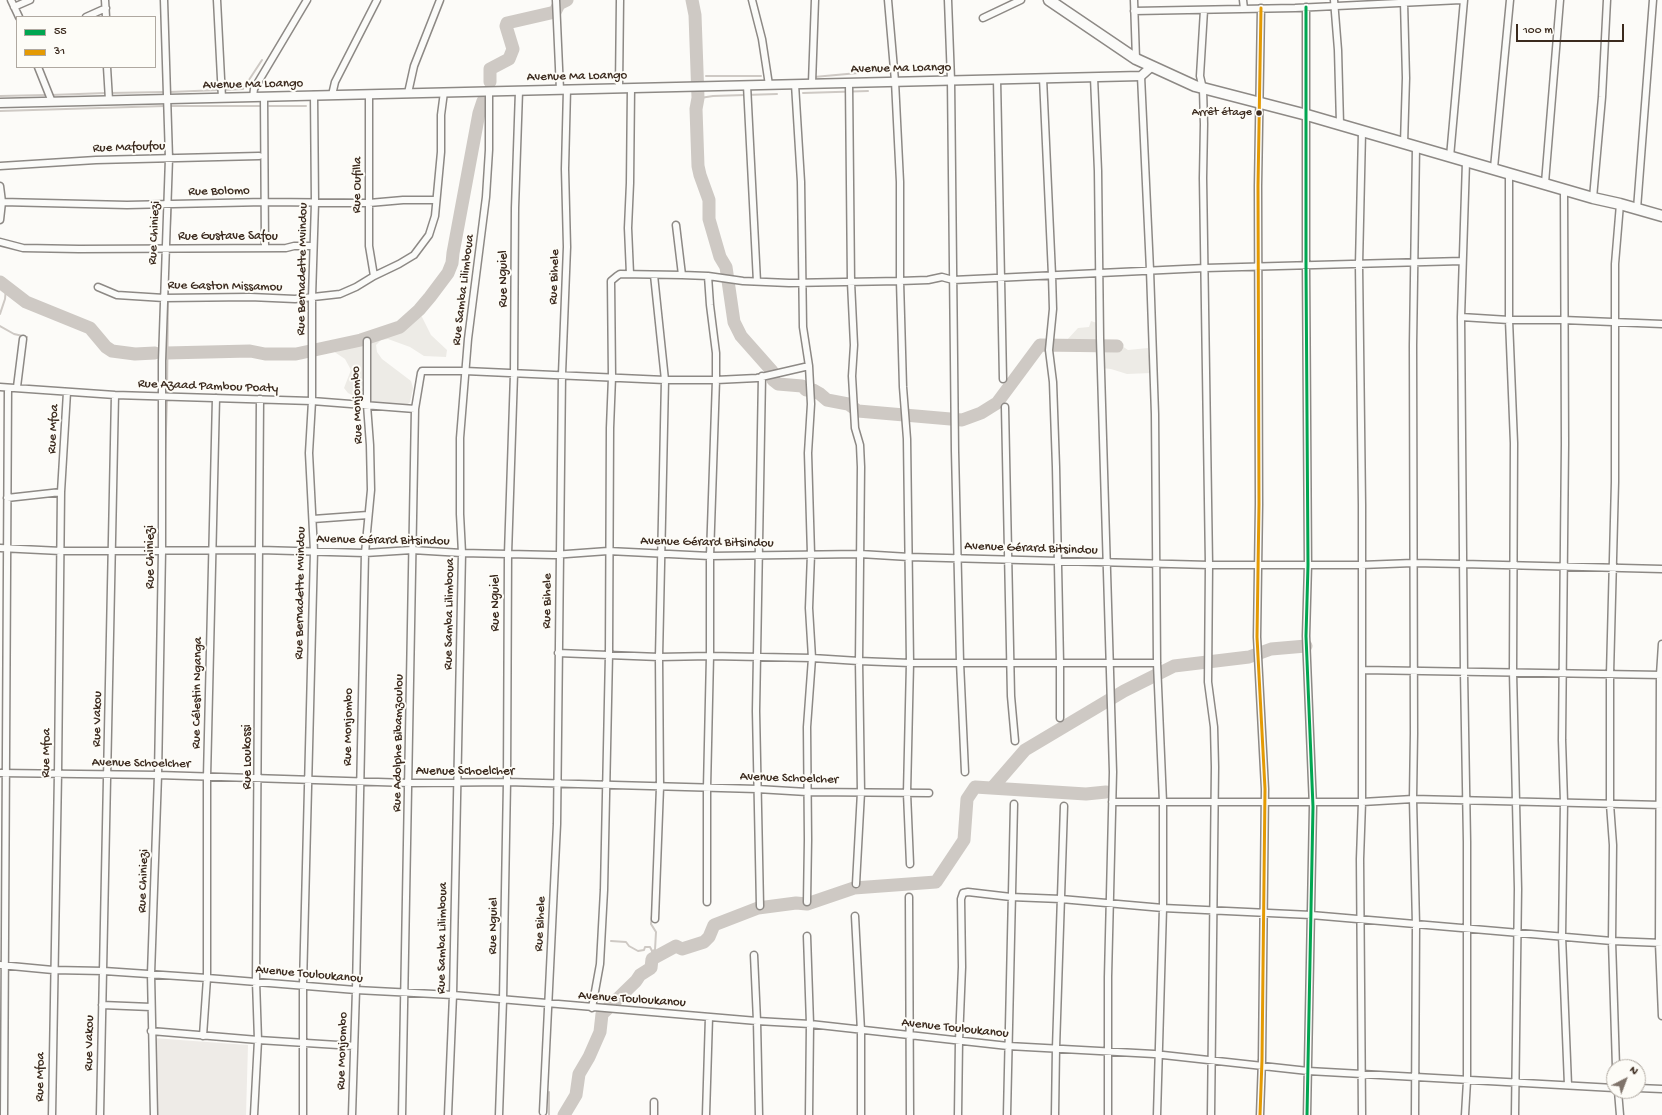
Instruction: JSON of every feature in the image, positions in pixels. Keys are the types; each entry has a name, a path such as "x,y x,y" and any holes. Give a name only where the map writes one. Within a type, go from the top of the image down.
{"highway":[{"path":"1048,0 1136,59 1203,89 1259,102 1340,124 1362,132 1466,162 1494,168 1564,190 1662,216"}],"main road":[{"path":"1141,76 1151,67"},
{"name":"Avenue Ma Loango","path":"0,103 1141,76"}],"street":[{"path":"11,0 18,16"},
{"path":"14,7 30,0"},
{"path":"105,0 106,16"},
{"name":"Rue Chiniezi","path":"154,1115 151,1031 151,974 158,775 162,551 161,397 164,271 167,249 169,158 164,0"},
{"path":"217,0 222,98"},
{"path":"253,97 254,89 307,0"},
{"path":"332,95 334,82 377,0"},
{"path":"408,93 414,66 440,0"},
{"name":"Rue Bihele","path":"543,1112 557,824 562,374 567,248 563,89 556,0"},
{"path":"619,88 620,0"},
{"path":"752,0 762,39 769,84"},
{"path":"812,84 815,0"},
{"path":"888,0 895,81 900,182 900,281 907,439 910,662 907,793 910,864"},
{"path":"948,0 951,80 955,451 960,662 965,772"},
{"path":"983,18 1021,0"},
{"path":"1134,0 1136,59"},
{"path":"1243,0 1244,9"},
{"path":"1281,0 1282,8"},
{"path":"1134,11 1282,8 1306,7 1334,3 1461,0"},
{"path":"1450,157 1464,0"},
{"path":"1494,168 1510,0"},
{"path":"1545,183 1560,0"},
{"path":"1593,198 1602,97 1607,0"},
{"path":"1637,209 1654,0"},
{"path":"1404,2 1406,78 1404,144"},
{"path":"1334,3 1338,50 1340,124"},
{"path":"1306,7 1308,565 1306,636 1312,802 1307,1115"},
{"path":"88,16 106,8"},
{"path":"1260,1115 1264,912 1263,738 1258,682 1257,637 1259,102 1261,8"},
{"path":"1204,10 1200,76 1203,89 1209,565 1208,682 1214,727 1215,801 1210,1059 1211,1115"},
{"path":"38,68 52,102"},
{"path":"107,68 109,100"},
{"path":"1141,76 1155,414 1157,663 1163,802 1163,908 1157,1115"},
{"path":"1094,77 1098,171 1108,664 1113,772 1108,977 1108,1115"},
{"path":"1043,78 1053,309 1049,350 1056,467 1060,718"},
{"path":"997,79 1003,379"},
{"path":"849,82 851,282 854,345 852,376 855,428 860,445 861,467 859,661 860,792 856,884"},
{"path":"795,84 801,182 804,339 809,366 811,404 808,453 811,554 809,608 812,658 807,727 807,902"},
{"path":"747,85 757,282"},
{"path":"630,274 628,228 631,88"},
{"name":"Rue Nguiel","path":"499,1115 503,1000 507,782 508,554 514,374 514,208 519,90"},
{"name":"Rue Samba Lilimboua","path":"448,1115 453,995 462,553 460,514 460,438 465,371 486,197 489,150 489,91"},
{"name":"Rue Gaston Missamou","path":"98,287 117,295 164,298 250,297 295,299 340,294 399,264 414,255 429,235 435,216 441,152 441,115 444,92"},
{"name":"Rue Oufilla","path":"368,94 369,246 374,276"},
{"name":"Rue Bernadette Mvindou","path":"303,1115 303,985 314,551 309,453 312,401 312,297 315,203 314,95"},
{"path":"264,97 265,248"},
{"path":"1362,132 1360,265 1361,565 1363,670 1360,859 1362,1115"},
{"path":"1415,1115 1416,924 1413,799 1413,345 1416,147"},
{"name":"Rue Mafoufou","path":"0,166 169,158 259,156"},
{"path":"1465,1115 1467,1081 1467,801 1464,672 1461,317 1466,162"},
{"path":"1508,173 1509,320 1514,443 1513,672 1518,889 1515,1115"},
{"path":"0,186 2,203 0,220"},
{"path":"1564,190 1564,567 1562,740 1564,802 1562,936 1568,1086"},
{"name":"Rue Bolomo","path":"2,203 127,205 265,202 369,203 403,200 436,200"},
{"path":"1616,1059 1612,941 1613,845 1610,804 1610,674 1616,322 1615,264 1620,204"},
{"path":"676,225 682,274"},
{"name":"Rue Gustave Safou","path":"0,242 23,248 167,249 286,248 294,246 313,246"},
{"path":"592,1008 601,956 604,890 605,785 609,654 608,551 612,377 611,281 620,274 682,274 708,276 743,282 802,283 900,281 928,280 942,277 953,280 1150,270 1462,261"},
{"path":"654,275 665,380 660,657 660,787 655,919"},
{"path":"707,902 710,556 716,380 716,353 708,276"},
{"path":"1461,317 1509,320 1563,320 1662,324"},
{"path":"16,387 23,339"},
{"name":"Rue Monjombo","path":"352,1115 365,553 371,490 367,341"},
{"path":"465,371 548,376 562,374 665,380 716,380 755,378 809,366"},
{"name":"Rue Adolphe Bibamzoulou","path":"402,1115 406,993 415,409 419,380 422,371 465,371"},
{"path":"760,906 757,789 757,658 762,376"},
{"name":"Rue Azaad Pambou Poaty","path":"0,387 115,395 312,401 415,409"},
{"path":"4,1115 2,965 3,548 7,498 8,388"},
{"name":"Rue Mfoa","path":"52,1115 61,492 67,392"},
{"name":"Rue Vakou","path":"100,1115 115,395"},
{"name":"Rue Célestin Nganga","path":"203,1036 207,978 208,777 216,398"},
{"name":"Rue Loukossi","path":"254,1115 258,1040 256,981 259,779 260,399"},
{"path":"1005,406 1010,663 1015,741"},
{"path":"7,498 61,492"},
{"path":"313,519 368,515"},
{"name":"Avenue Gérard Bitsindou","path":"3,548 61,551 260,550 365,553 412,550 508,554 559,554 608,551 710,556 860,554 909,557 1209,565 1361,565 1413,563 1662,569"},
{"path":"1662,644 1660,943 1662,1016"},
{"path":"558,653 660,657 710,656 812,658 910,662 1157,663"},
{"path":"1363,670 1661,675"},
{"name":"Avenue Schoelcher","path":"3,773 158,775 409,783 507,782 557,785 757,789 807,792 929,793"},
{"path":"1112,802 1362,802 1413,799 1661,805"},
{"path":"1007,1115 1014,804"},
{"path":"1055,1115 1064,806"},
{"path":"958,1115 962,966 961,899 963,893 968,892 1011,897 1061,899 1163,908 1311,915 1612,941 1660,943"},
{"path":"909,897 911,1036 910,1115"},
{"path":"856,916 862,1031 861,1115"},
{"path":"807,936 810,1024 810,1115"},
{"path":"754,955 759,1115"},
{"name":"Avenue Touloukanou","path":"2,965 54,970 104,971 256,981 356,990 453,995 592,1008 810,1024 862,1031 1008,1046 1108,1051 1210,1059 1308,1071 1606,1088"},
{"path":"102,1005 151,1007"},
{"path":"706,1115 709,1017"},
{"path":"151,1031 354,1046"},
{"path":"1646,1088 1662,1089"},
{"path":"1619,1099 1620,1115"},
{"path":"654,1102 654,1115"}],"shaded area":[{"path":"413,315 421,315 431,335 447,350 446,357 424,356 410,347 388,339 381,340 376,345 377,352 382,359 411,381 413,388 410,402 401,412 374,406 348,393 344,388 351,370 345,359 333,351 340,345 398,328"},
{"path":"1091,321 1100,324 1100,340 1107,343 1110,349 1119,344 1128,350 1148,348 1151,373 1127,374 1111,369 1101,368 1096,357 1094,344 1081,344 1066,349 1066,341 1078,328 1089,327"},
{"path":"153,1038 248,1045 246,1115 152,1115"}],"waterway":[{"path":"490,82 490,69 509,59 513,49 506,26 507,23 555,12 559,4 567,0"},
{"path":"692,0 695,15 698,98 696,109 698,166 709,200 709,219 720,257 726,267 734,322 741,336 772,371 773,380 778,384 802,386 806,390 813,390 827,400 848,404 858,411 962,420 981,413 997,403 1040,345 1117,346"},
{"path":"224,90 243,89 262,60"},
{"path":"814,77 858,73"},
{"path":"706,76 761,76"},
{"path":"170,92 219,90"},
{"path":"803,93 868,91"},
{"path":"110,93 165,92"},
{"path":"51,95 106,93"},
{"path":"700,98 713,96 777,94"},
{"path":"0,96 47,95"},
{"path":"166,353 250,351 265,354 296,354 361,340 400,327 419,310 430,297 448,273 452,263 479,113 483,101"},
{"path":"0,111 165,106"},
{"path":"171,106 260,106"},
{"path":"269,106 306,106"},
{"path":"169,247 171,206"},
{"path":"0,282 26,302 90,328 106,347 112,351 135,354 155,353"},
{"path":"167,287 168,292"},
{"path":"0,314 5,299 6,288"},
{"path":"167,394 168,300"},
{"path":"0,326 14,334 27,337"},
{"path":"165,460 167,399"},
{"path":"165,474 165,539"},
{"path":"992,788 1025,750 1124,691 1174,666 1249,657 1271,649 1306,646"},
{"path":"564,1115 576,1095 579,1074 589,1057 600,1032 602,1014 636,981 640,975 651,968 652,959 676,946 682,949 704,942 709,937 714,925 758,908 796,903 807,904 854,888 936,882 964,840 967,799 975,787 1086,794 1106,792"},
{"path":"652,959 652,951 655,950 656,932 651,924 653,907"},
{"path":"611,941 626,942 629,946 638,951 644,950 645,947 650,947 652,951"},
{"path":"549,1092 549,1115"}],"transit line":[{"name":"55","path":"1306,7 1308,565 1306,636 1313,807 1307,1115"},
{"name":"31","path":"1260,1115 1265,789 1257,637 1259,504 1258,186 1261,8"}],"place":[{"name":"Arrêt étage","path":"1259,113"}]}
